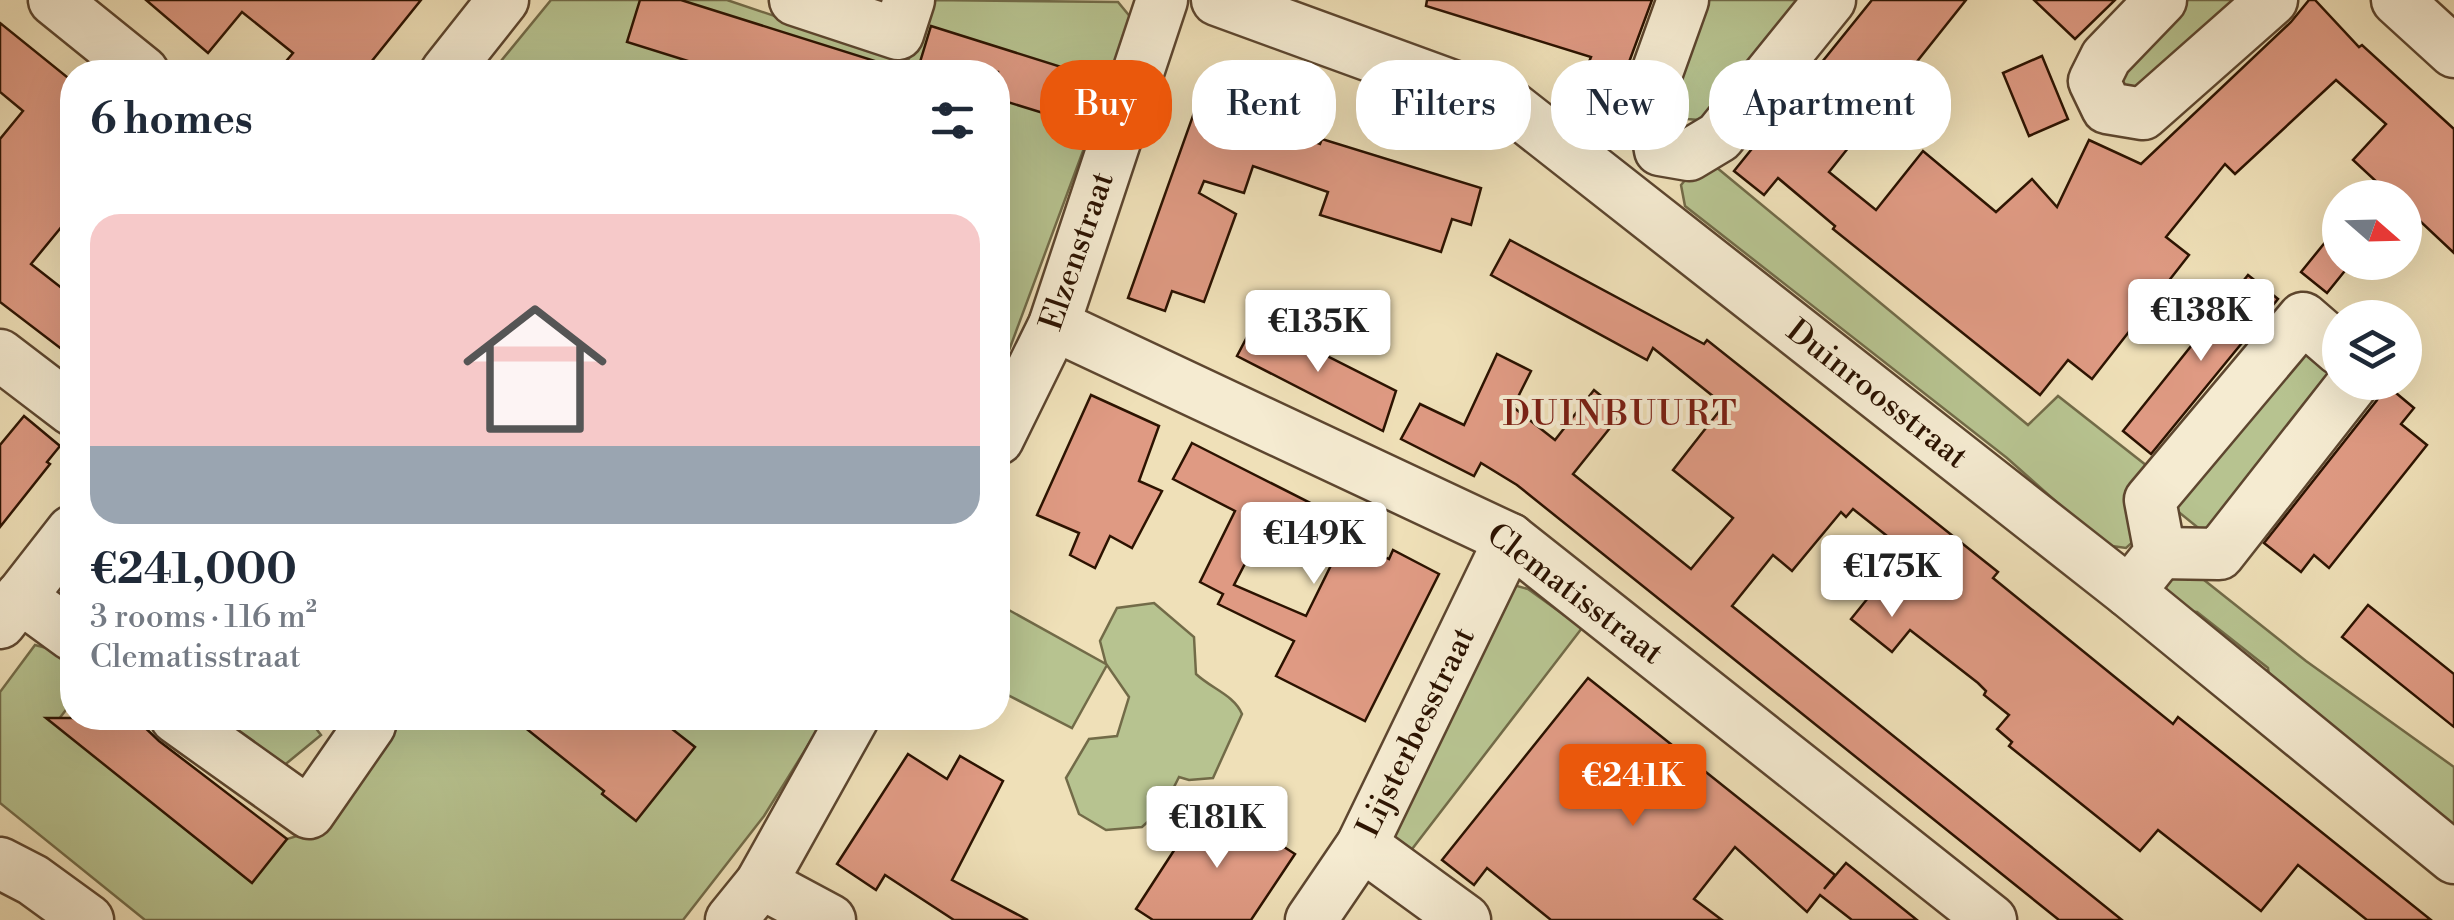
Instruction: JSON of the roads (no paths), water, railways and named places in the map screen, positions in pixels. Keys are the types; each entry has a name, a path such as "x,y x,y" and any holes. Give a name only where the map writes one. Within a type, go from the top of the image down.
{"street":[{"path":"54,0 128,60"},
{"path":"456,60 504,0"},
{"path":"796,0 898,34 910,0"},
{"name":"Elzenstraat","path":"1010,414 1054,324 1162,0"},
{"name":"Duinroosstraat","path":"1218,0 1513,108 2129,592 2454,858"},
{"path":"1661,60 1683,0"},
{"path":"1624,196 1660,150 1690,155 1719,137 1830,0"},
{"path":"2161,0 2106,57 2094,81 2106,108 2143,114 2272,0"},
{"path":"2397,0 2454,52"},
{"path":"2129,592 2160,553 2150,500 2304,318 2322,334"},
{"name":"Clematisstraat","path":"1054,324 1510,539 1991,920"},
{"path":"0,355 60,401"},
{"path":"2160,553 2219,554 2340,400"},
{"name":"Lijsterbesstraat","path":"1312,920 1362,844 1510,539"},
{"path":"60,545 10,610 60,630"},
{"path":"193,730 309,813 367,730"},
{"path":"830,920 746,901 846,730"},
{"path":"1362,844 1465,920"},
{"path":"0,863 33,880 88,920"},
{"path":"0,899 42,920"}],"district":[{"name":"DUINBUURT","path":"1621,414"}]}
